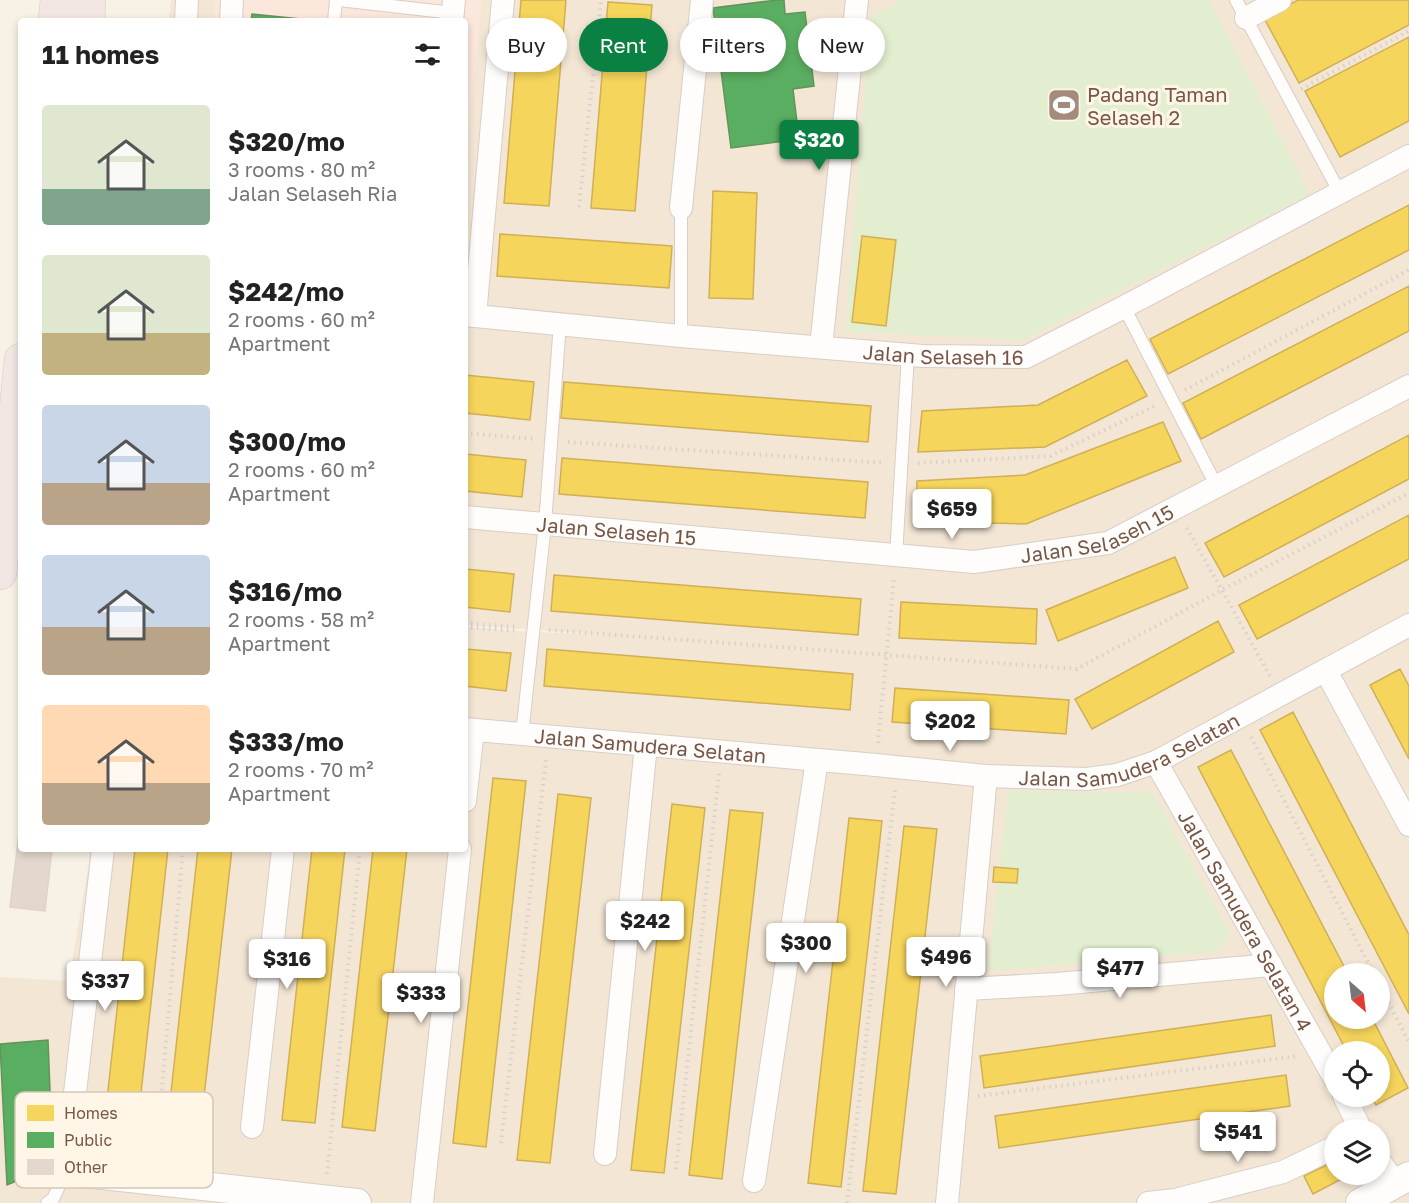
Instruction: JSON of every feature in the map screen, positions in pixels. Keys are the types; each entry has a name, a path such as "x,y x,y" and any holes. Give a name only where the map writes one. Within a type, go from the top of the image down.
{"highway":[{"path":"55,18 57,0"},
{"path":"88,18 89,0"},
{"path":"0,573 18,390"},
{"path":"0,580 18,484"}],"street":[{"path":"186,18 187,0"},
{"path":"231,18 232,0"},
{"path":"470,315 503,0"},
{"path":"681,208 702,0"},
{"path":"821,347 857,0"},
{"path":"1241,9 1280,0"},
{"name":"Jalan Selaseh 16","path":"470,315 681,336 922,356 1026,357 1409,156"},
{"name":"Jalan Selaseh 15","path":"468,517 974,562 1108,543 1409,386"},
{"name":"Jalan Samudera Selatan","path":"469,730 986,776 1087,779 1118,774 1156,762 1409,625"},
{"path":"1326,671 1409,825"},
{"path":"468,748 469,730"},
{"path":"605,1154 646,745"},
{"path":"754,1181 817,760"},
{"name":"Jalan Samudera Selatan 4","path":"1156,762 1324,1059"},
{"path":"947,1203 986,776"},
{"path":"75,1092 104,852"},
{"path":"252,1127 283,852"},
{"path":"422,1203 460,852"},
{"path":"966,989 1057,984 1271,965"},
{"path":"1148,1203 1174,1200 1283,1172 1324,1152"},
{"path":"1360,1203 1395,1174"},
{"path":"171,1188 221,1196 357,1203"}],"lane":[{"path":"335,18 338,0 453,11"},
{"path":"1241,9 1340,193"},
{"path":"681,208 681,336"},
{"path":"1124,307 1217,487"},
{"path":"522,734 545,524 560,323"},
{"path":"896,556 908,354"},
{"path":"47,1203 53,1199 58,1188"}],"path":[{"path":"579,207 601,0"},
{"path":"1288,96 1409,31"},
{"path":"468,433 551,441 901,464 1050,456 1171,398 1409,270"},
{"path":"468,625 1077,669 1222,590 1409,494"},
{"path":"1176,508 1280,695"},
{"path":"847,1203 887,766 886,655 896,556"},
{"path":"1240,716 1368,963"},
{"path":"501,1143 548,736"},
{"path":"676,1169 722,751"},
{"path":"162,1092 183,852"},
{"path":"326,1179 360,852"},
{"path":"1390,1005 1409,1042"},
{"path":"956,1099 1321,1053"}],"shaded area":[{"path":"171,0 1409,0 1409,1203 0,1203 0,977 69,981 90,852 468,852 468,627 608,635 468,625 468,18 169,18"},
{"path":"215,0 482,0 468,135 468,18 213,18"}],"green space":[{"name":"Padang Taman Selaseh 2","path":"902,0 1209,0 1310,194 1024,340 845,332 866,72 885,72 885,18 871,17"},
{"path":"1008,791 1152,793 1230,933 1218,952 988,971"}],"building: Homes":[{"path":"521,0 566,0 565,18 519,18"},
{"path":"1298,0 1409,0 1409,25 1299,83 1264,18"},
{"path":"608,2 652,5 651,18 607,18"},
{"path":"1409,37 1409,121 1340,157 1305,91"},
{"path":"515,72 560,72 549,206 504,203"},
{"path":"602,72 646,72 635,211 591,208"},
{"path":"713,191 757,193 753,299 709,298"},
{"path":"1409,205 1409,250 1168,374 1150,339"},
{"path":"500,234 672,246 669,288 497,276"},
{"path":"862,236 896,240 886,326 852,322"},
{"path":"1409,286 1409,331 1201,439 1183,403"},
{"path":"1127,360 1147,396 1045,447 918,452 922,411 1038,405"},
{"path":"468,375 534,382 530,420 468,413"},
{"path":"564,382 871,406 868,442 561,418"},
{"path":"1163,422 1181,461 1026,524 916,521 917,481 1025,475"},
{"path":"1409,435 1409,479 1224,577 1205,543"},
{"path":"468,454 526,460 522,497 468,491"},
{"path":"562,458 868,482 865,518 559,494"},
{"path":"1409,515 1409,559 1257,639 1239,605"},
{"path":"1175,557 1188,588 1058,641 1046,610"},
{"path":"468,569 514,574 510,612 468,607"},
{"path":"554,575 861,599 858,635 551,611"},
{"path":"901,602 1037,609 1036,644 899,638"},
{"path":"1218,621 1234,652 1092,729 1075,699"},
{"path":"468,649 511,653 506,691 468,686"},
{"path":"547,649 853,674 850,710 544,686"},
{"path":"1400,669 1409,686 1409,759 1370,685"},
{"path":"895,688 1069,700 1066,734 892,722"},
{"path":"1293,712 1409,935 1409,1014 1390,978 1390,963 1382,963 1260,730"},
{"path":"1231,750 1342,963 1324,963 1324,1008 1198,767"},
{"path":"493,778 526,781 486,1147 453,1143"},
{"path":"558,794 591,798 550,1163 517,1160"},
{"path":"672,804 705,808 664,1173 631,1170"},
{"path":"730,810 763,813 722,1179 689,1175"},
{"path":"849,818 882,821 841,1187 808,1183"},
{"path":"904,826 937,829 896,1194 863,1191"},
{"path":"135,852 168,852 141,1092 108,1092"},
{"path":"198,852 232,852 205,1092 171,1092"},
{"path":"312,852 345,852 315,1123 282,1120"},
{"path":"373,852 407,852 375,1131 342,1127"},
{"path":"994,867 1018,869 1017,883 993,882"},
{"path":"1271,1015 1275,1046 984,1088 980,1056"},
{"path":"1335,1029 1378,1029 1384,1041 1341,1041"},
{"path":"1390,1053 1408,1088 1390,1098"},
{"path":"1286,1075 1290,1106 999,1148 995,1116"},
{"path":"1324,1166 1324,1185 1330,1185 1313,1194 1304,1176"}],"building: Public":[{"path":"784,0 785,14 805,12 806,18 798,18 798,72 812,72 814,86 793,89 799,139 731,148 721,72 786,72 786,18 714,18 713,8"},
{"path":"252,14 291,18 251,18"},
{"path":"48,1040 50,1092 15,1092 15,1182 7,1185 0,1044"}],"building: Other":[{"path":"18,841 18,852 52,852 45,911 10,907"}],"place":[{"name":"Padang Taman Selaseh 2","path":"1064,105"}]}
